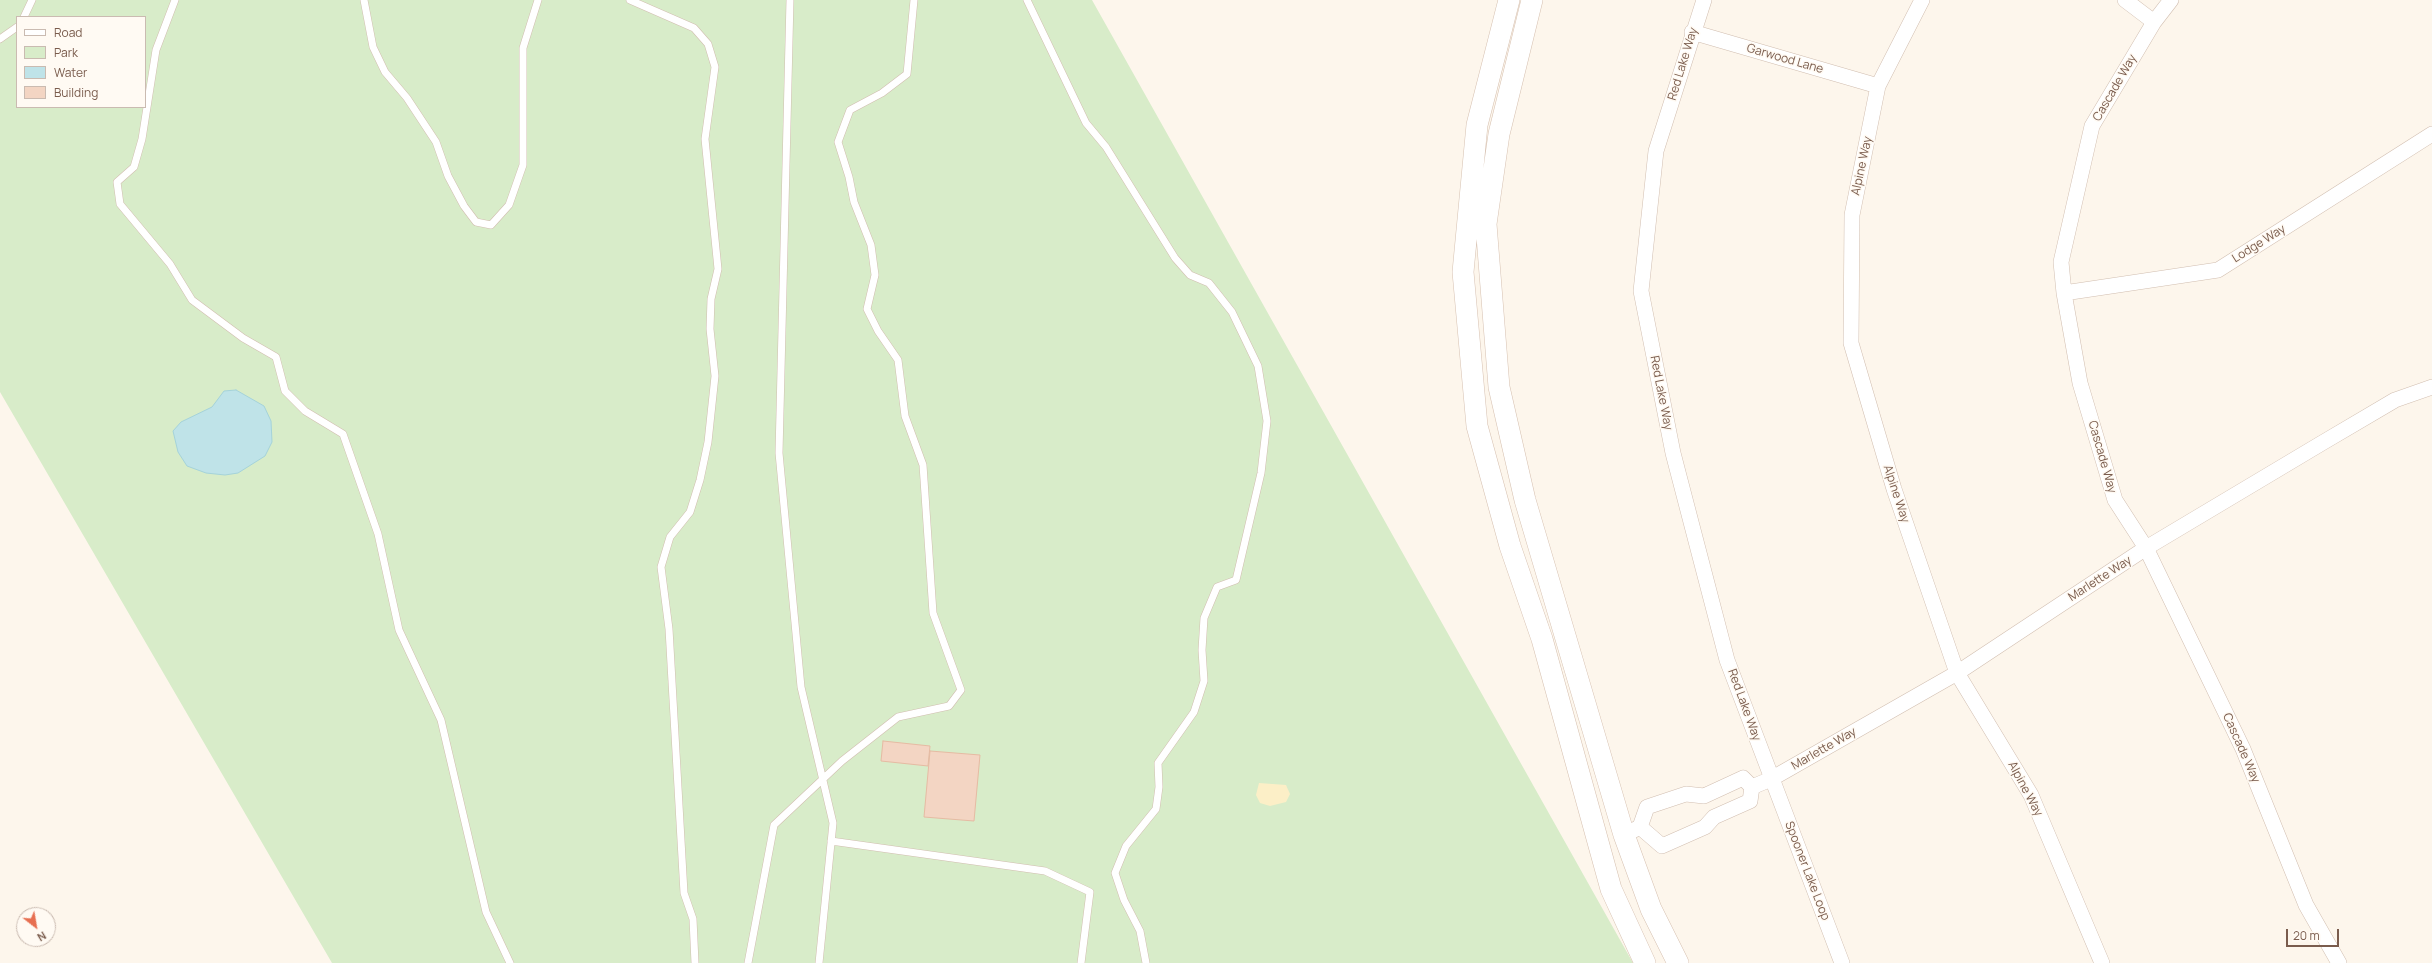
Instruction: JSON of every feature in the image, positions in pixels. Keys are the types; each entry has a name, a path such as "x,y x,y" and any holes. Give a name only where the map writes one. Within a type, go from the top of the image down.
{"main road":[{"path":"1509,0 1477,125 1463,272 1477,426 1510,546 1542,639 1611,889 1645,963"},
{"path":"1532,0 1499,134 1486,224 1499,386 1525,500 1632,831 1651,909 1678,963"},
{"path":"1598,843 1632,831"}],"street":[{"name":"Red Lake Way","path":"1704,0 1692,32 1656,150 1641,290 1673,454 1727,660 1771,780"},
{"name":"Alpine Way","path":"1922,0 1878,86 1852,215 1851,342 1894,489 1958,673 2031,795 2102,963"},
{"path":"2125,0 2154,22"},
{"name":"Cascade Way","path":"2171,0 2154,22 2092,126 2061,262 2064,293 2080,383 2115,500 2146,548 2243,749 2306,905 2339,963"},
{"name":"Garwood Lane","path":"1692,32 1878,86"},
{"name":"Lodge Way","path":"2064,293 2218,270 2432,134"},
{"name":"Marlette Way","path":"1752,787 1771,780 1958,673 2146,548 2395,400 2432,387"},
{"path":"1743,778 1752,787 1750,800 1714,817 1705,827 1662,846 1632,831 1647,807 1686,794 1704,796 1743,778"},
{"name":"Spooner Lake Loop","path":"1771,780 1842,963"},
{"path":"1704,796 1714,817"}],"lane":[{"path":"24,16 32,0"},
{"path":"175,0 156,50 144,132 134,167 117,182 120,204 170,264 192,300 243,338 276,357 286,391 305,411 343,434 378,534 399,630 441,720 486,912 510,963"},
{"path":"364,0 373,47 385,72 408,98 436,142 448,176 464,206 476,222 491,226 509,205 522,165 523,48 538,0"},
{"path":"630,0 694,28 708,44 715,67 705,138 718,270 711,299 710,329 715,376 708,442 700,480 690,512 670,537 661,567 669,628 684,893 693,919 695,963"},
{"path":"790,0 779,454 801,687 832,823 819,963"},
{"path":"748,963 774,825 822,779 898,717 949,706 961,690 953,673 933,613 923,465 905,416 898,360 878,331 867,309 875,275 871,245 854,202 849,177 838,142 850,110 882,93 907,74 914,0"},
{"path":"1027,0 1086,123 1110,154 1175,258 1190,275 1209,283 1232,312 1258,366 1267,421 1261,473 1236,580 1217,587 1204,618 1202,650 1204,681 1194,712 1158,763 1159,787 1156,809 1126,846 1115,873 1124,900 1140,931 1146,963"},
{"path":"0,39 16,28"},
{"path":"831,841 1045,871 1090,892 1081,963"}],"green space":[{"path":"0,0 1092,0 1633,963 332,963 0,392"}],"sand":[{"path":"1259,783 1286,785 1290,794 1286,802 1270,806 1260,803 1256,795"}],"water":[{"path":"236,390 264,406 271,421 272,442 265,456 238,473 225,475 206,473 187,466 178,452 173,431 181,422 212,407 224,391"}],"building":[{"path":"883,741 930,746 928,766 881,761"},
{"path":"930,751 980,755 974,821 924,817"}]}
